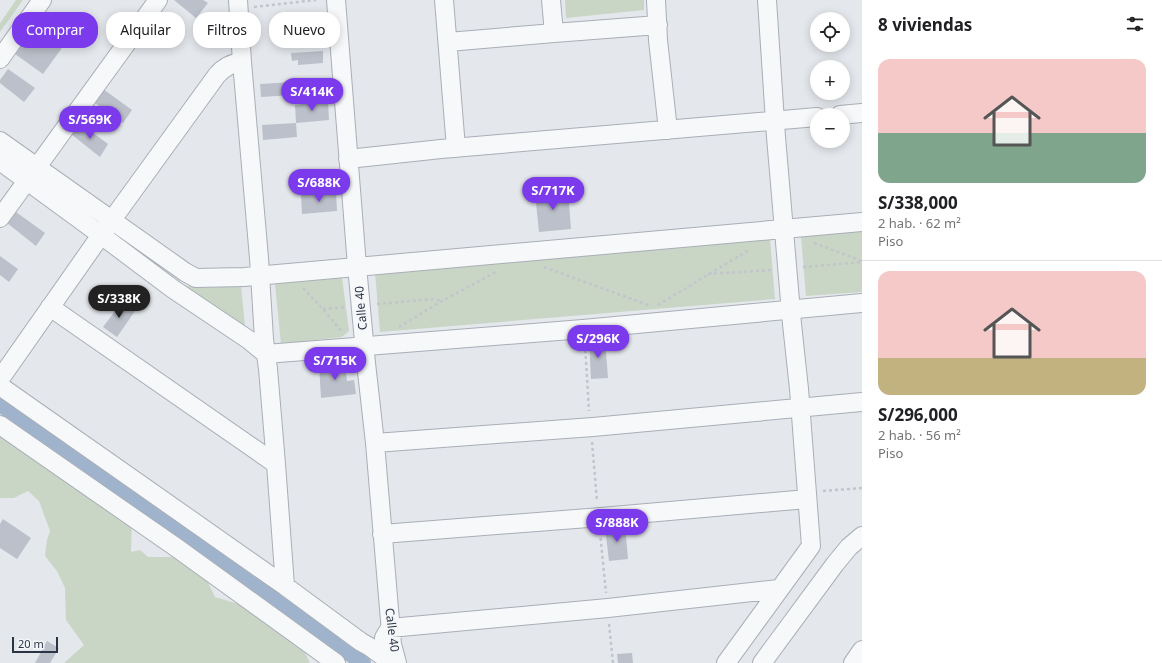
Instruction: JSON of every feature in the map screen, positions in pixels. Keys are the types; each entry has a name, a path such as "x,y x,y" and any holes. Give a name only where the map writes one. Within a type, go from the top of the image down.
{"street":[{"path":"0,59 42,0"},
{"path":"0,218 158,0"},
{"name":"Calle 40","path":"336,0 364,346 375,443 390,628 397,663"},
{"path":"444,0 456,148"},
{"path":"550,0 554,33"},
{"path":"656,0 668,130"},
{"path":"726,663 811,546 766,0"},
{"path":"239,4 242,62 285,586"},
{"path":"448,42 658,25"},
{"path":"0,379 101,235 217,75 228,65 242,62"},
{"path":"850,114 862,113"},
{"path":"348,159 456,148 810,118"},
{"path":"0,141 32,173 101,235 173,289 249,340 266,354 583,329 862,303"},
{"path":"0,161 32,173 112,220 185,272 196,278 244,277 862,222"},
{"path":"50,307 276,464"},
{"path":"0,386 392,663"},
{"path":"375,443 593,427 862,402"},
{"path":"0,425 177,548 336,663"},
{"path":"382,534 598,517 806,495"},
{"path":"762,663 835,564 849,547 862,536"},
{"path":"811,546 835,564"},
{"path":"370,647 386,637 390,628 608,608 779,589"},
{"path":"733,595 741,598 748,605 756,622"},
{"path":"853,663 862,650"}],"path":[{"path":"239,4 316,0"},
{"path":"810,242 862,261"},
{"path":"539,265 655,307 754,247"},
{"path":"396,329 442,301 496,272"},
{"path":"299,285 343,332"},
{"path":"323,309 433,300 442,301"},
{"path":"584,339 590,416"},
{"path":"591,437 613,663"},
{"path":"806,495 862,488"}],"green space":[{"path":"16,0 23,0 14,12 12,12 12,15 0,32 0,23"},
{"path":"565,0 644,0 644,10 566,18"},
{"path":"862,231 862,292 806,296 801,237"},
{"path":"770,239 775,299 380,332 375,272"},
{"path":"342,278 349,331 342,337 281,344 275,284"},
{"path":"183,285 201,288 241,286 245,326 241,326"},
{"path":"0,417 12,423 25,421 123,493 114,495 132,516 131,552 140,550 148,557 172,557 202,570 215,597 256,608 279,599 310,663 64,663 84,645 66,620 65,588 57,571 45,556 50,531 39,501 28,491 14,498 0,498"}],"building":[{"path":"174,0 203,0 208,3 201,12 193,12 193,16"},
{"path":"19,48 62,48 43,74 15,54"},
{"path":"323,51 323,63 298,65 298,60 292,61 291,53"},
{"path":"8,69 35,88 24,102 0,83 0,80"},
{"path":"293,82 294,95 261,97 260,84"},
{"path":"103,89 132,110 123,123 95,103"},
{"path":"328,101 329,120 296,123 295,105"},
{"path":"80,123 108,144 100,157 71,134"},
{"path":"296,123 297,137 263,140 262,125"},
{"path":"568,190 571,229 539,232 535,193"},
{"path":"336,192 337,211 302,214 301,195"},
{"path":"16,212 45,233 36,246 7,223"},
{"path":"0,256 18,269 9,282 0,275"},
{"path":"122,302 135,311 117,337 103,327"},
{"path":"605,339 608,378 591,379 589,340"},
{"path":"345,363 347,381 354,380 356,394 321,398 319,365"},
{"path":"3,519 31,538 17,559 0,548 0,524"},
{"path":"625,525 628,559 609,561 605,527"},
{"path":"47,641 59,648 50,663 35,663"},
{"path":"632,653 633,663 618,663 617,654"}],"waterway":[{"path":"0,404 363,663"}]}
